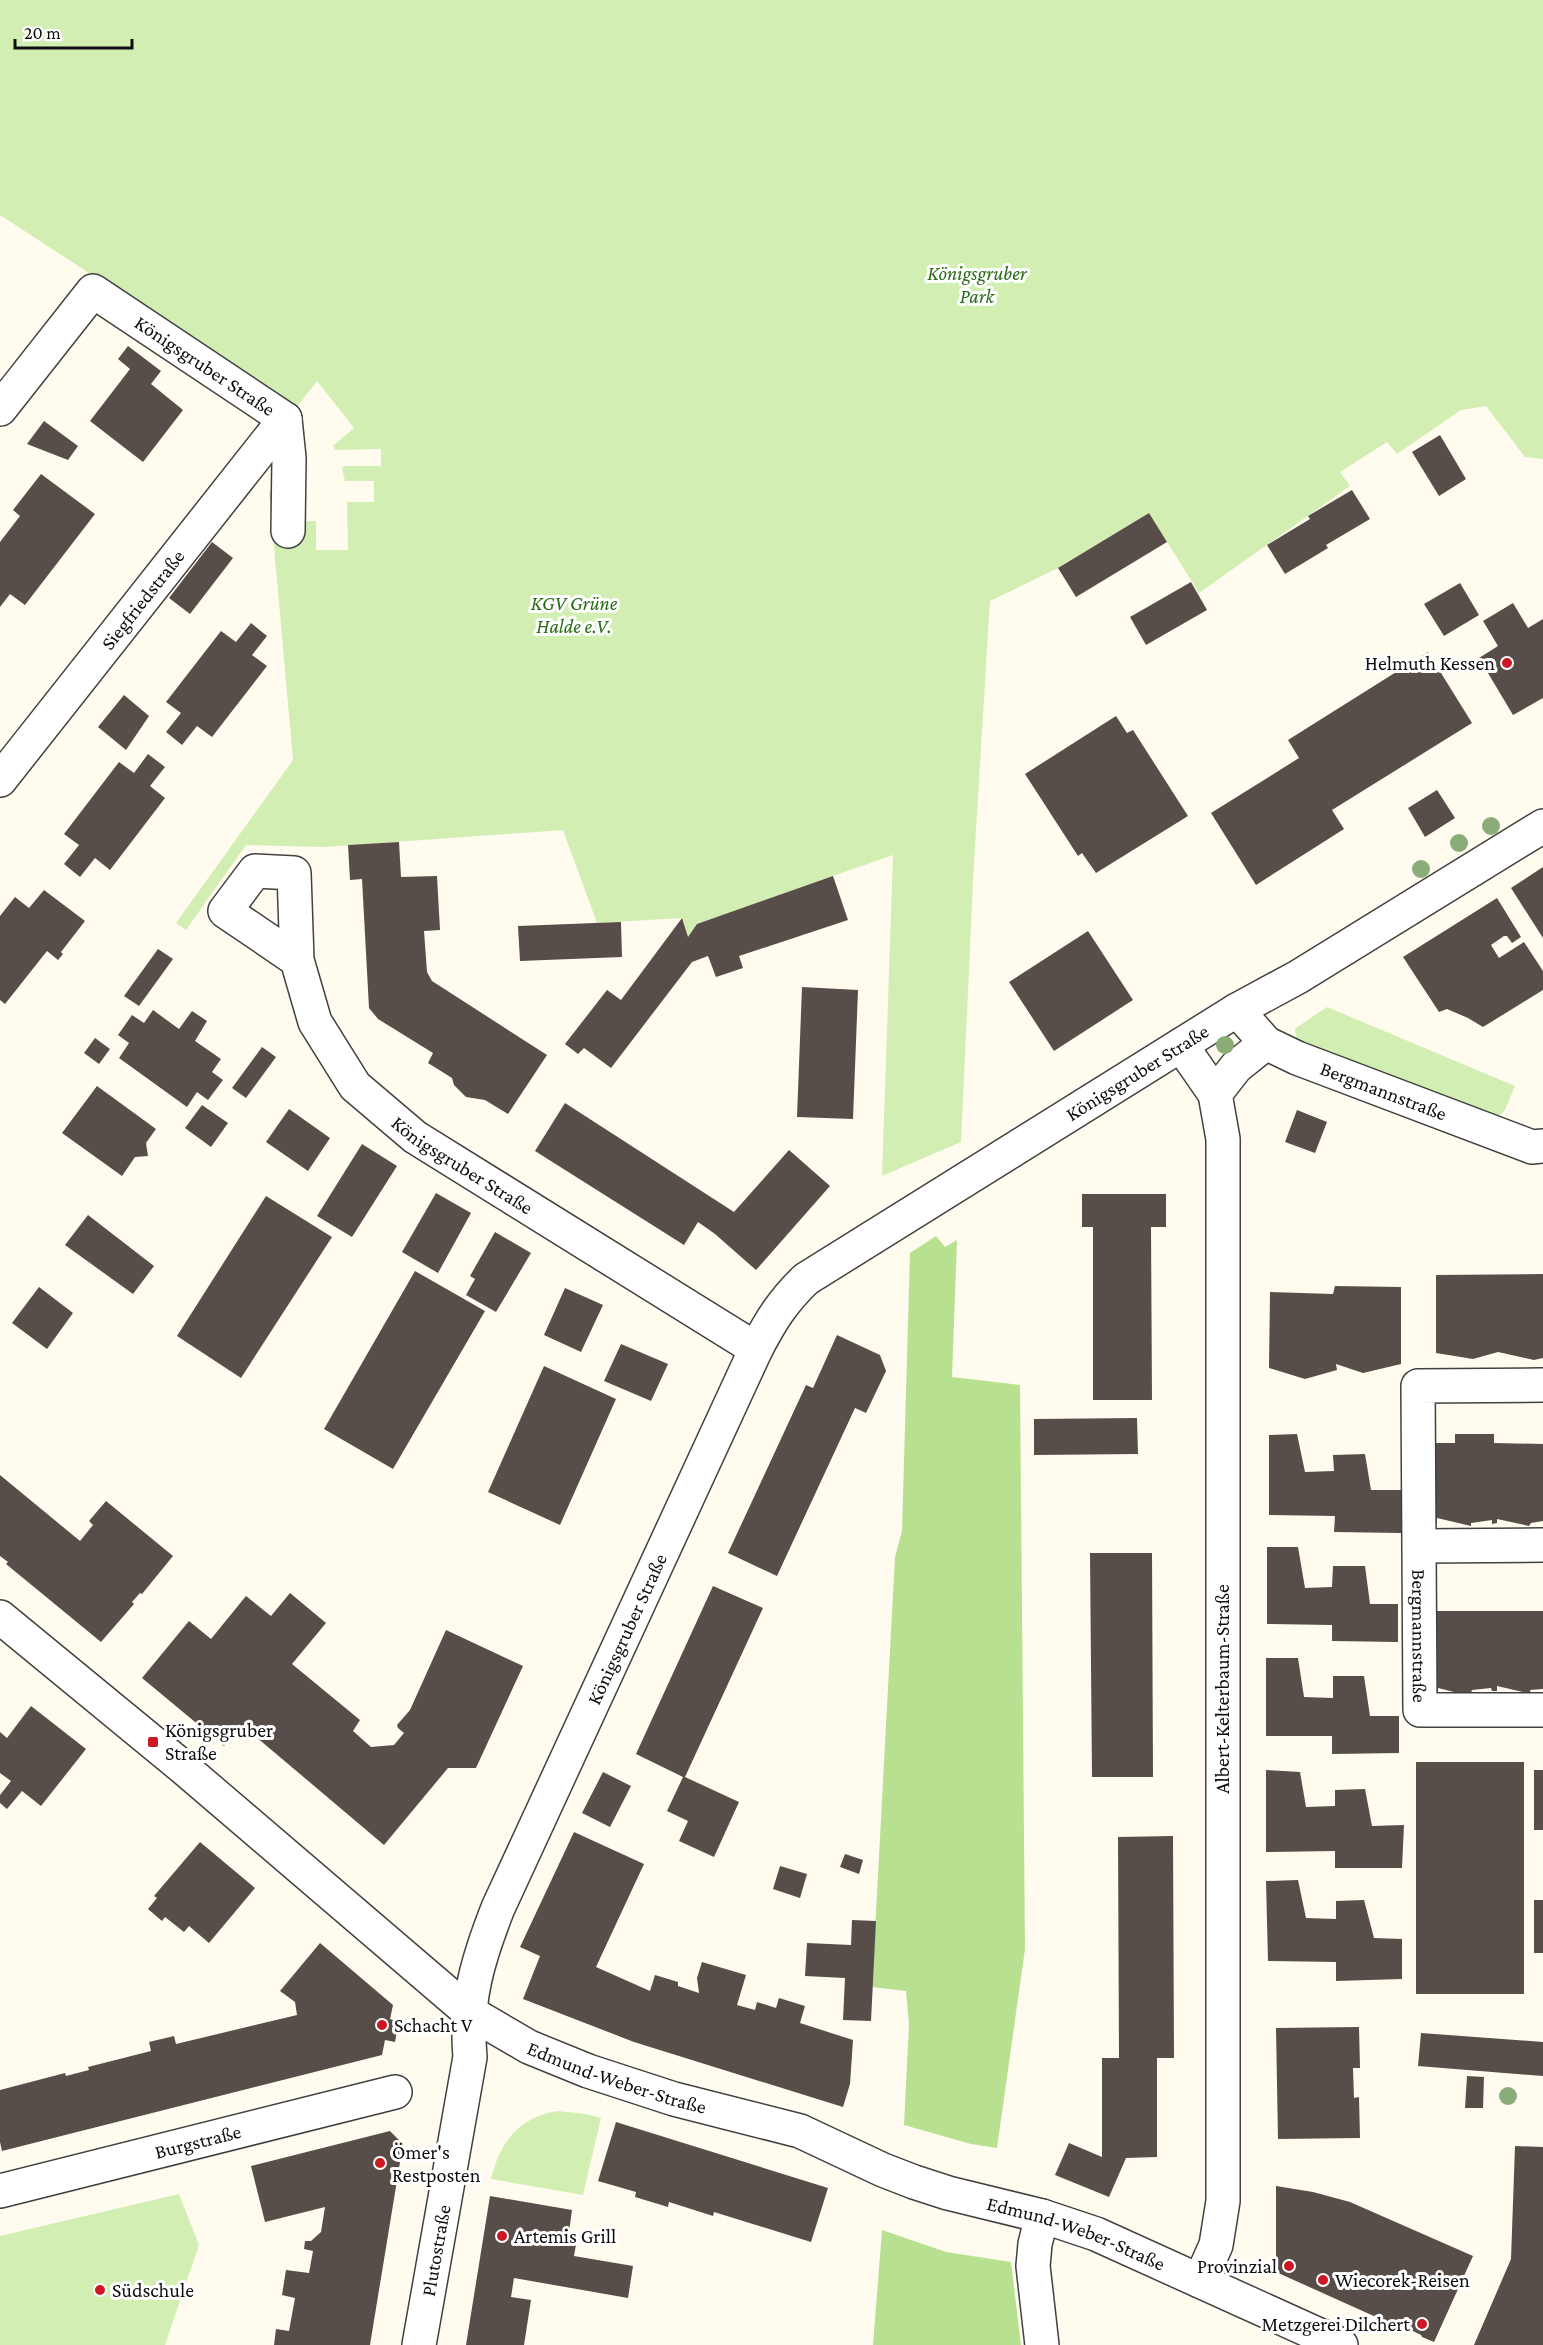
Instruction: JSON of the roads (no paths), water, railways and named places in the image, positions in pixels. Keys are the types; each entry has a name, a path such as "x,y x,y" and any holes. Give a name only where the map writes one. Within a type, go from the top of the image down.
{"street":[{"name":"Königsgruber Straße","path":"0,409 93,291 285,419 289,458 288,531"},
{"name":"Siegfriedstraße","path":"0,780 285,419"},
{"name":"Königsgruber Straße","path":"469,2012 473,1979 480,1953 498,1908 756,1349 772,1317 786,1298 806,1279 1237,1010 1298,977 1543,826"},
{"name":"Königsgruber Straße","path":"297,960 315,1022 355,1086 414,1137 756,1349"},
{"name":"Bergmannstraße","path":"1237,1010 1266,1043 1297,1058 1532,1147 1543,1146"},
{"path":"1215,1094 1236,1067 1266,1043"},
{"name":"Albert-Kelterbaum-Straße","path":"1181,1045 1215,1094 1223,1139 1223,2192 1221,2220 1215,2245 1200,2281"},
{"name":"Bergmannstraße","path":"1543,1385 1418,1386 1420,1710 1543,1710"},
{"name":"Bergmannstraße","path":"1420,1546 1543,1545"},
{"name":"Edmund-Weber-Straße","path":"0,1617 153,1742 469,2012 529,2047 577,2067 675,2099 800,2131 914,2182 948,2193 1042,2216 1096,2234 1341,2345"},
{"name":"Plutostraße","path":"419,2345 470,2056 469,2012"},
{"name":"Burgstraße","path":"0,2191 394,2092"},
{"path":"1042,2216 1035,2244 1033,2266 1042,2345"}],"place":[{"name":"Helmuth Kessen","path":"1507,663"},
{"name":"Königsgruber Straße","path":"153,1742"},
{"name":"Schacht V","path":"382,2025"},
{"name":"Ömer's Restposten","path":"380,2163"},
{"name":"Artemis Grill","path":"502,2236"},
{"name":"Provinzial","path":"1289,2266"},
{"name":"Wiecorek-Reisen","path":"1323,2280"},
{"name":"Südschule","path":"100,2290"},
{"name":"Metzgerei Dilchert","path":"1422,2324"}],"park label":[{"name":"Königsgruber Park","path":"977,284"},
{"name":"KGV Grüne Halde e.V.","path":"574,614"}]}
